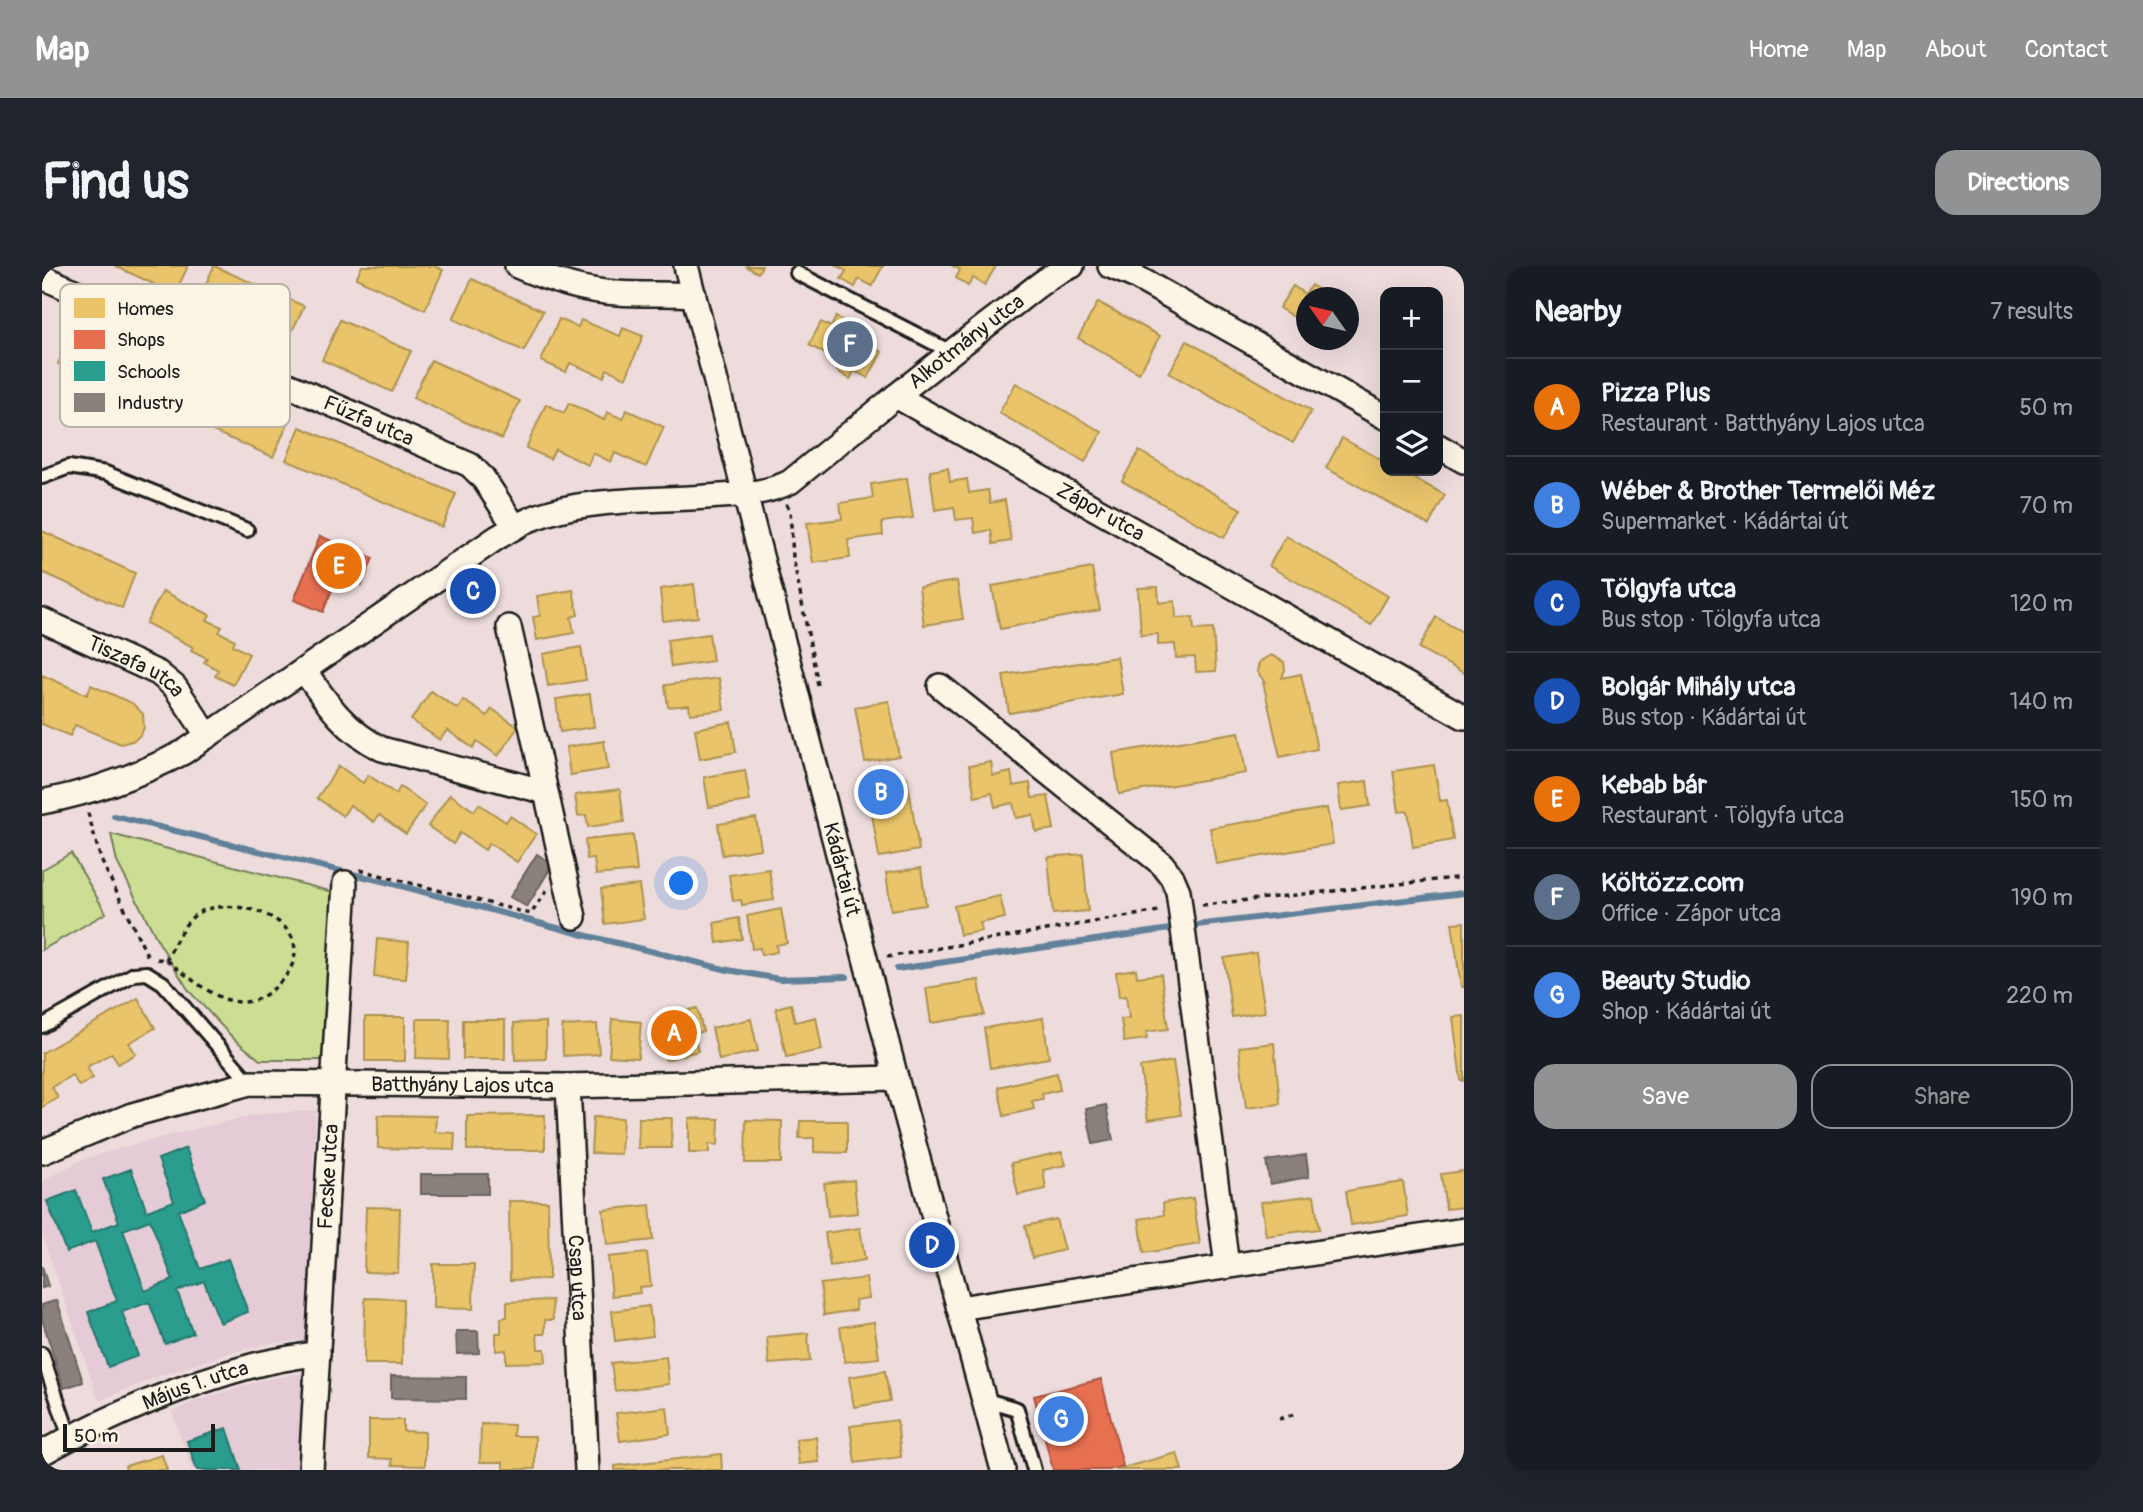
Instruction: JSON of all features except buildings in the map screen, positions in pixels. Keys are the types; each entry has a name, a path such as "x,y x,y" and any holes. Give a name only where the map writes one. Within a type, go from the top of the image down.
{"street":[{"path":"517,266 553,280 590,289 617,293 694,295"},
{"name":"Kádártai út","path":"686,266 896,1078 1003,1470"},
{"name":"Alkotmány utca","path":"897,396 1044,282 1072,266"},
{"path":"1110,266 1134,276 1380,414"},
{"name":"Fűzfa utca","path":"42,277 60,285"},
{"name":"Fűzfa utca","path":"290,386 470,465 483,478 515,527"},
{"path":"42,802 82,794 140,774 184,752 515,527 558,510 589,505 747,495 774,489 790,482 897,396"},
{"name":"Zápor utca","path":"897,396 1464,718"},
{"path":"1443,449 1464,461"},
{"name":"Tiszafa utca","path":"42,620 158,673 175,687 208,736"},
{"path":"509,627 574,916"},
{"path":"304,670 332,710 365,741 382,749 546,792"},
{"path":"940,686 1162,864 1172,877 1178,891 1182,915 1227,1266"},
{"name":"Fecske utca","path":"311,1470 333,1083 353,876"},
{"name":"Batthyány Lajos utca","path":"42,1152 132,1115 250,1083 568,1086 896,1078"},
{"name":"Csap utca","path":"568,1086 587,1470"},
{"path":"959,1308 1464,1230"},
{"name":"Május 1. utca","path":"42,1453 97,1423 189,1386 256,1365 318,1353"}],"lane":[{"path":"797,273 951,352"},
{"path":"42,477 69,467 106,473 247,530"},
{"path":"42,1026 134,974 147,973 163,983 250,1083"},
{"path":"42,1354 70,1438"},
{"path":"984,1399 1017,1409 1034,1470"}],"path":[{"path":"82,794 101,860 148,959 147,973"},
{"path":"353,876 531,914 563,866"},
{"path":"148,959 166,960 219,996 238,1003 256,1002 272,993 296,956 292,938 280,924 260,912 238,906 197,913 189,920 166,960"},
{"path":"1279,1419 1298,1413"}],"shaded area":[{"path":"316,1110 305,1340 267,1344 229,1353 157,1377 99,1401 42,1234 42,1181 81,1160 143,1142 253,1115"},
{"path":"302,1373 300,1470 192,1470 172,1412 195,1401 263,1380"}],"green space":[{"path":"111,834 341,894 333,1060 260,1060 233,1038 189,991 158,941 117,862"},
{"path":"71,853 106,913 42,950 42,870"}],"waterway":[{"path":"114,816 386,882 728,970 780,979 847,977"},
{"path":"1188,926 1464,893"},
{"path":"897,969 1177,928"}],"place":[{"name":"Költözz.com","path":"850,344"},
{"name":"Kebab bár","path":"339,566"},
{"name":"Tölgyfa utca","path":"473,591"},
{"name":"Wéber & Brother Termelői Méz","path":"881,792"},
{"name":"Pizza Plus","path":"674,1033"},
{"name":"Bolgár Mihály utca","path":"932,1245"},
{"name":"Beauty Studio","path":"1061,1419"}]}
